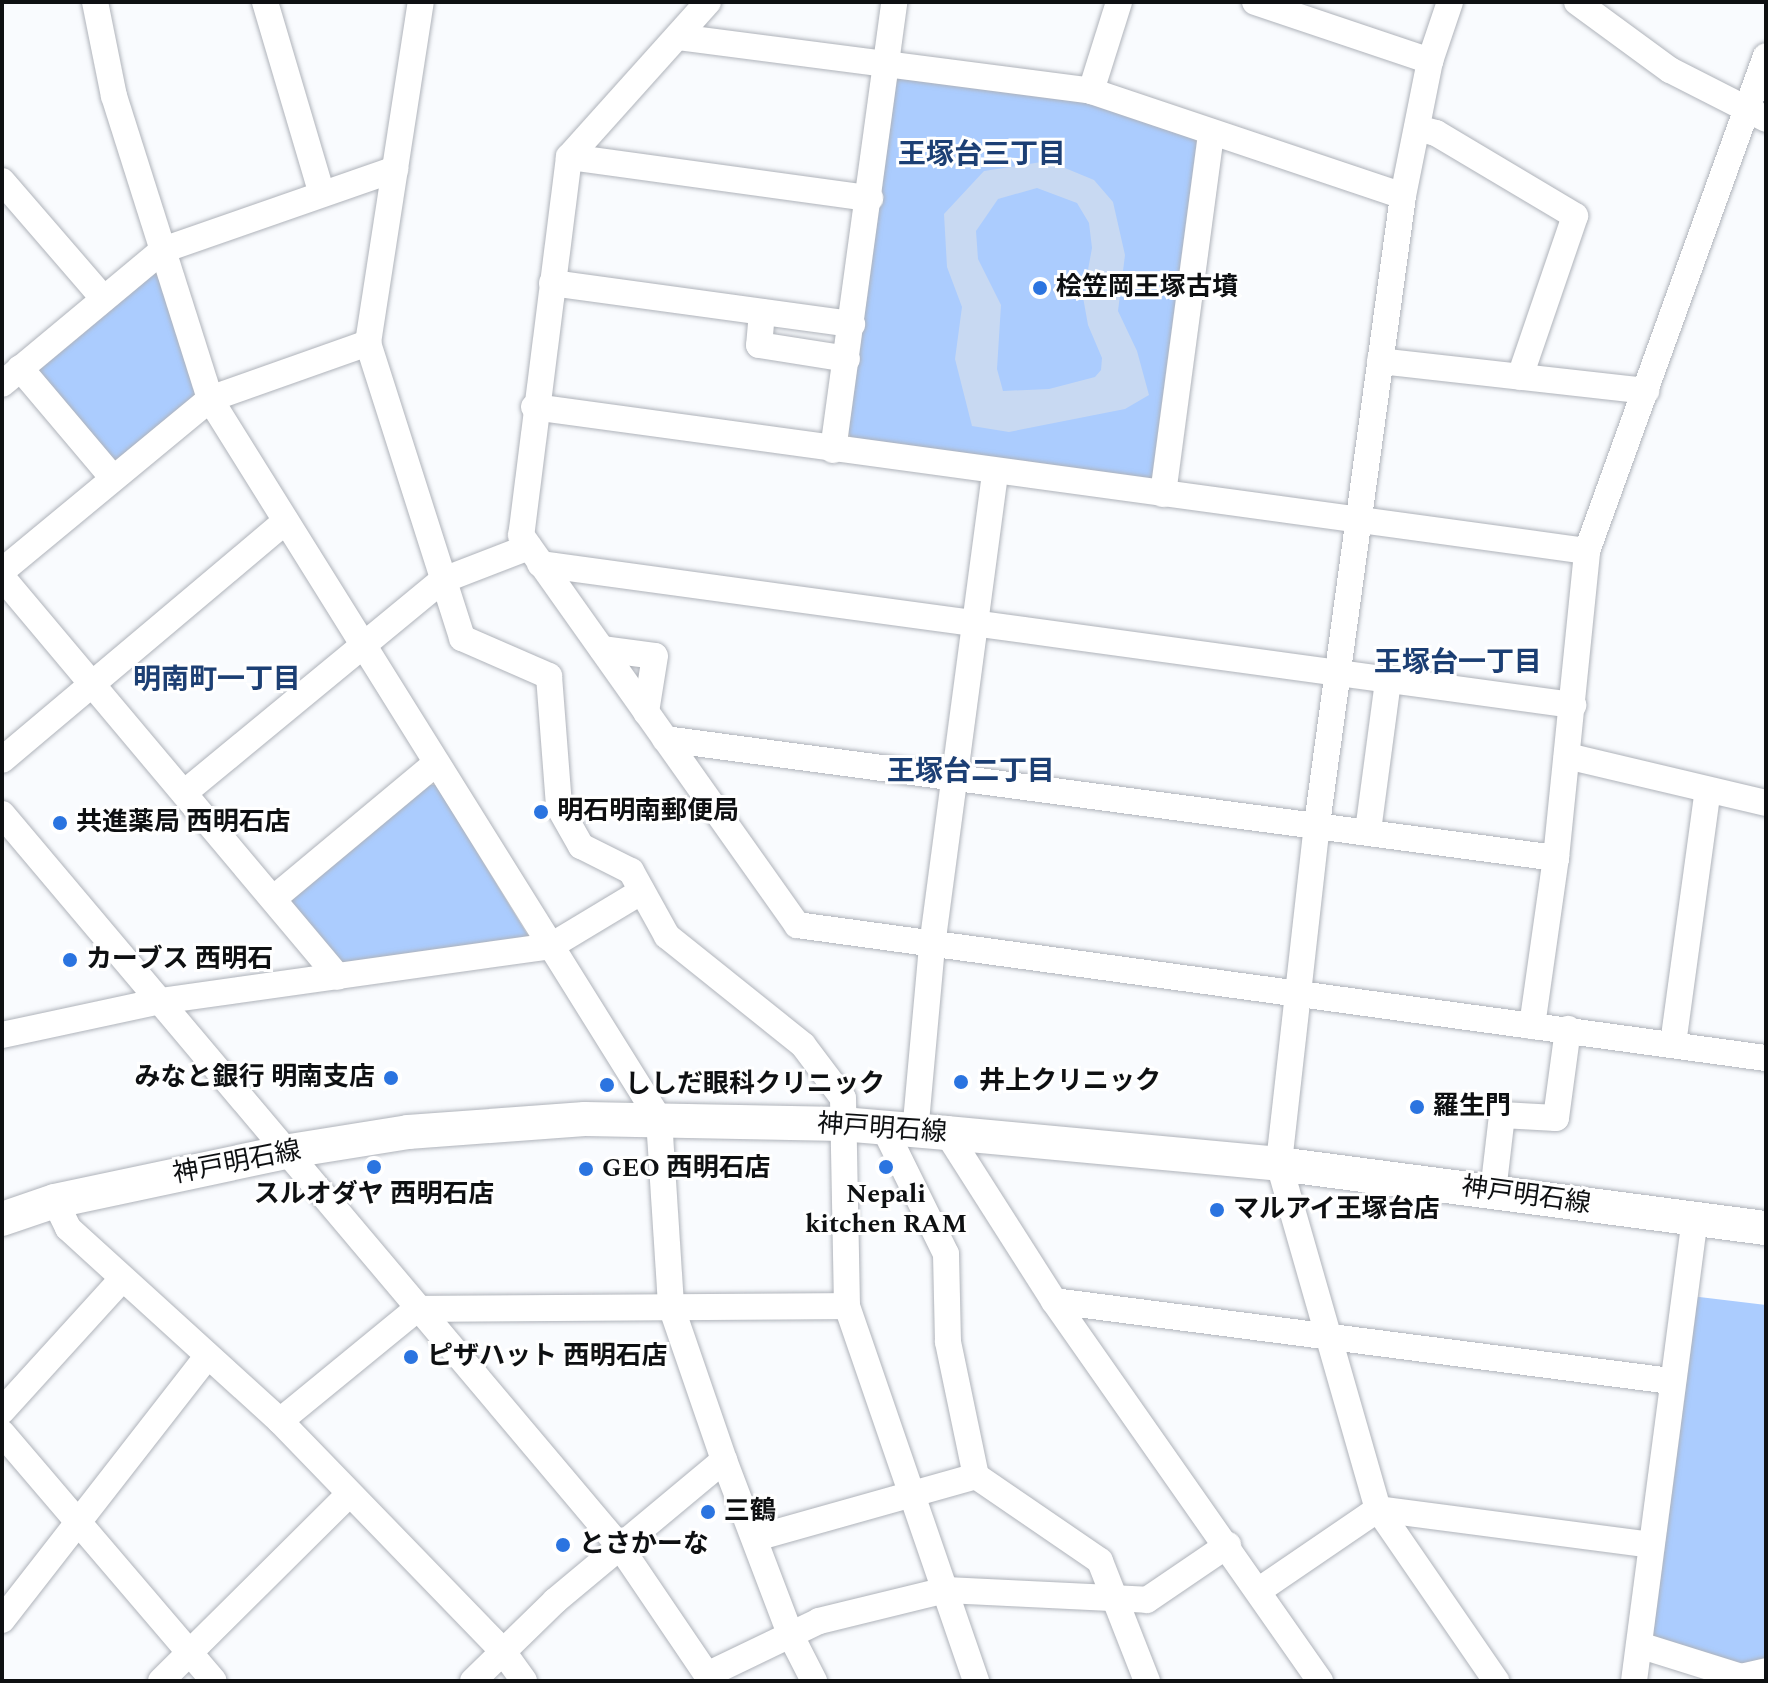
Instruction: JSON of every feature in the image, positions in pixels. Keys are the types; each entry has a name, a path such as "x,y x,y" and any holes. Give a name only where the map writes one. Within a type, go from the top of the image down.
{"main road":[{"name":"神戸明石線","path":"2,1219 55,1201 290,1151 490,1123 659,1119 842,1124 1279,1164 1766,1228"}],"street":[{"path":"95,2 114,96 210,399 659,1119 671,1306 724,1460 790,1634 814,1681"},
{"path":"265,2 322,194"},
{"path":"421,2 368,343 441,581 462,638 549,676 559,807 581,846 631,871 667,936 803,1045 843,1098 847,1306 976,1681"},
{"path":"708,2 569,157 534,407 521,535 797,925 932,946 1766,1058"},
{"path":"833,450 870,198 894,2"},
{"path":"1091,91 1119,2"},
{"path":"1255,2 1430,61"},
{"path":"1450,2 1430,61 1403,196 1317,824 1279,1164 1324,1334 1378,1509 1496,1681"},
{"path":"1577,2 1670,70 1757,116"},
{"path":"678,37 1091,91 1403,196"},
{"path":"1532,1026 1556,858 1587,551 1646,391 1757,116 1766,56"},
{"path":"1417,128 1436,133 1575,216 1520,377"},
{"path":"1163,494 1211,133"},
{"path":"569,157 870,198"},
{"path":"113,478 11,376 102,297 163,250 395,169"},
{"path":"3,184 102,297"},
{"path":"552,283 852,324"},
{"path":"762,312 759,345 847,359"},
{"path":"338,977 2,574 210,399 368,343"},
{"path":"1380,361 1646,391"},
{"path":"534,407 995,473 1587,551"},
{"path":"995,473 972,625 932,946 916,1132 946,1254 948,1342 976,1476 1100,1561 1147,1681"},
{"path":"2,760 286,521"},
{"path":"184,793 362,641 441,581 534,556 972,625 1573,705"},
{"path":"602,649 655,656 646,712"},
{"path":"1368,831 1388,681"},
{"path":"665,739 1556,858"},
{"path":"1567,756 1766,803"},
{"path":"273,899 436,763"},
{"path":"1673,1044 1708,790"},
{"path":"2,814 290,1151 417,1309 621,1548 710,1678 819,1621 946,1590 1114,1602 1147,1600 1228,1545"},
{"path":"2,1035 160,1001 551,946 642,891"},
{"path":"1493,1192 1502,1115 1556,1118 1568,1029"},
{"path":"916,1132 1054,1301 1228,1545 1320,1681"},
{"path":"55,1201 68,1228 121,1280 280,1421 348,1495 501,1649 524,1681"},
{"path":"1634,1681 1671,1381 1695,1219"},
{"path":"2,1411 121,1280"},
{"path":"1054,1301 1671,1381"},
{"path":"280,1421 417,1309 847,1306"},
{"path":"2,1620 207,1357"},
{"path":"2,1433 192,1650 214,1681"},
{"path":"473,1681 501,1649 724,1460"},
{"path":"756,1538 976,1476"},
{"path":"161,1681 348,1495"},
{"path":"1258,1591 1378,1509 1650,1545"},
{"path":"1639,1645 1741,1677 1766,1671"}],"shaded area":[{"path":"896,78 1084,99 1197,132 1203,148 1160,475 1146,484 853,444 847,428"},
{"path":"1048,161 1094,180 1113,202 1125,255 1118,311 1137,351 1149,395 1125,409 1009,432 972,426 955,359 962,307 947,267 944,214 984,171","holes":["1037,188 1077,203 1089,223 1092,248 1083,297 1088,325 1102,358 1101,370 1095,377 1049,389 1003,391 997,369 1001,305 978,259 976,231 998,199"]},
{"path":"159,268 198,390 194,402 116,465 36,368"},
{"path":"425,785 436,785 529,937 348,967 335,962 291,907 291,896"},
{"path":"1691,1296 1766,1305 1766,1681 1654,1639 1647,1630"}],"place":[{"name":"桧笠岡王塚古墳","path":"1040,288"},
{"name":"明石明南郵便局","path":"541,812"},
{"name":"共進薬局 西明石店","path":"60,823"},
{"name":"カーブス 西明石","path":"70,960"},
{"name":"みなと銀行 明南支店","path":"391,1078"},
{"name":"井上クリニック","path":"961,1082"},
{"name":"ししだ眼科クリニック","path":"607,1085"},
{"name":"羅生門","path":"1417,1107"},
{"name":"スルオダヤ 西明石店","path":"374,1167"},
{"name":"Nepali kitchen RAM","path":"886,1167"},
{"name":"GEO 西明石店","path":"586,1169"},
{"name":"マルアイ王塚台店","path":"1217,1210"},
{"name":"ピザハット 西明石店","path":"411,1357"},
{"name":"三鶴","path":"708,1512"},
{"name":"とさかーな","path":"563,1545"}],"district":[{"name":"王塚台三丁目","path":"982,155"},
{"name":"王塚台一丁目","path":"1458,663"},
{"name":"明南町一丁目","path":"217,680"},
{"name":"王塚台二丁目","path":"971,772"}]}
